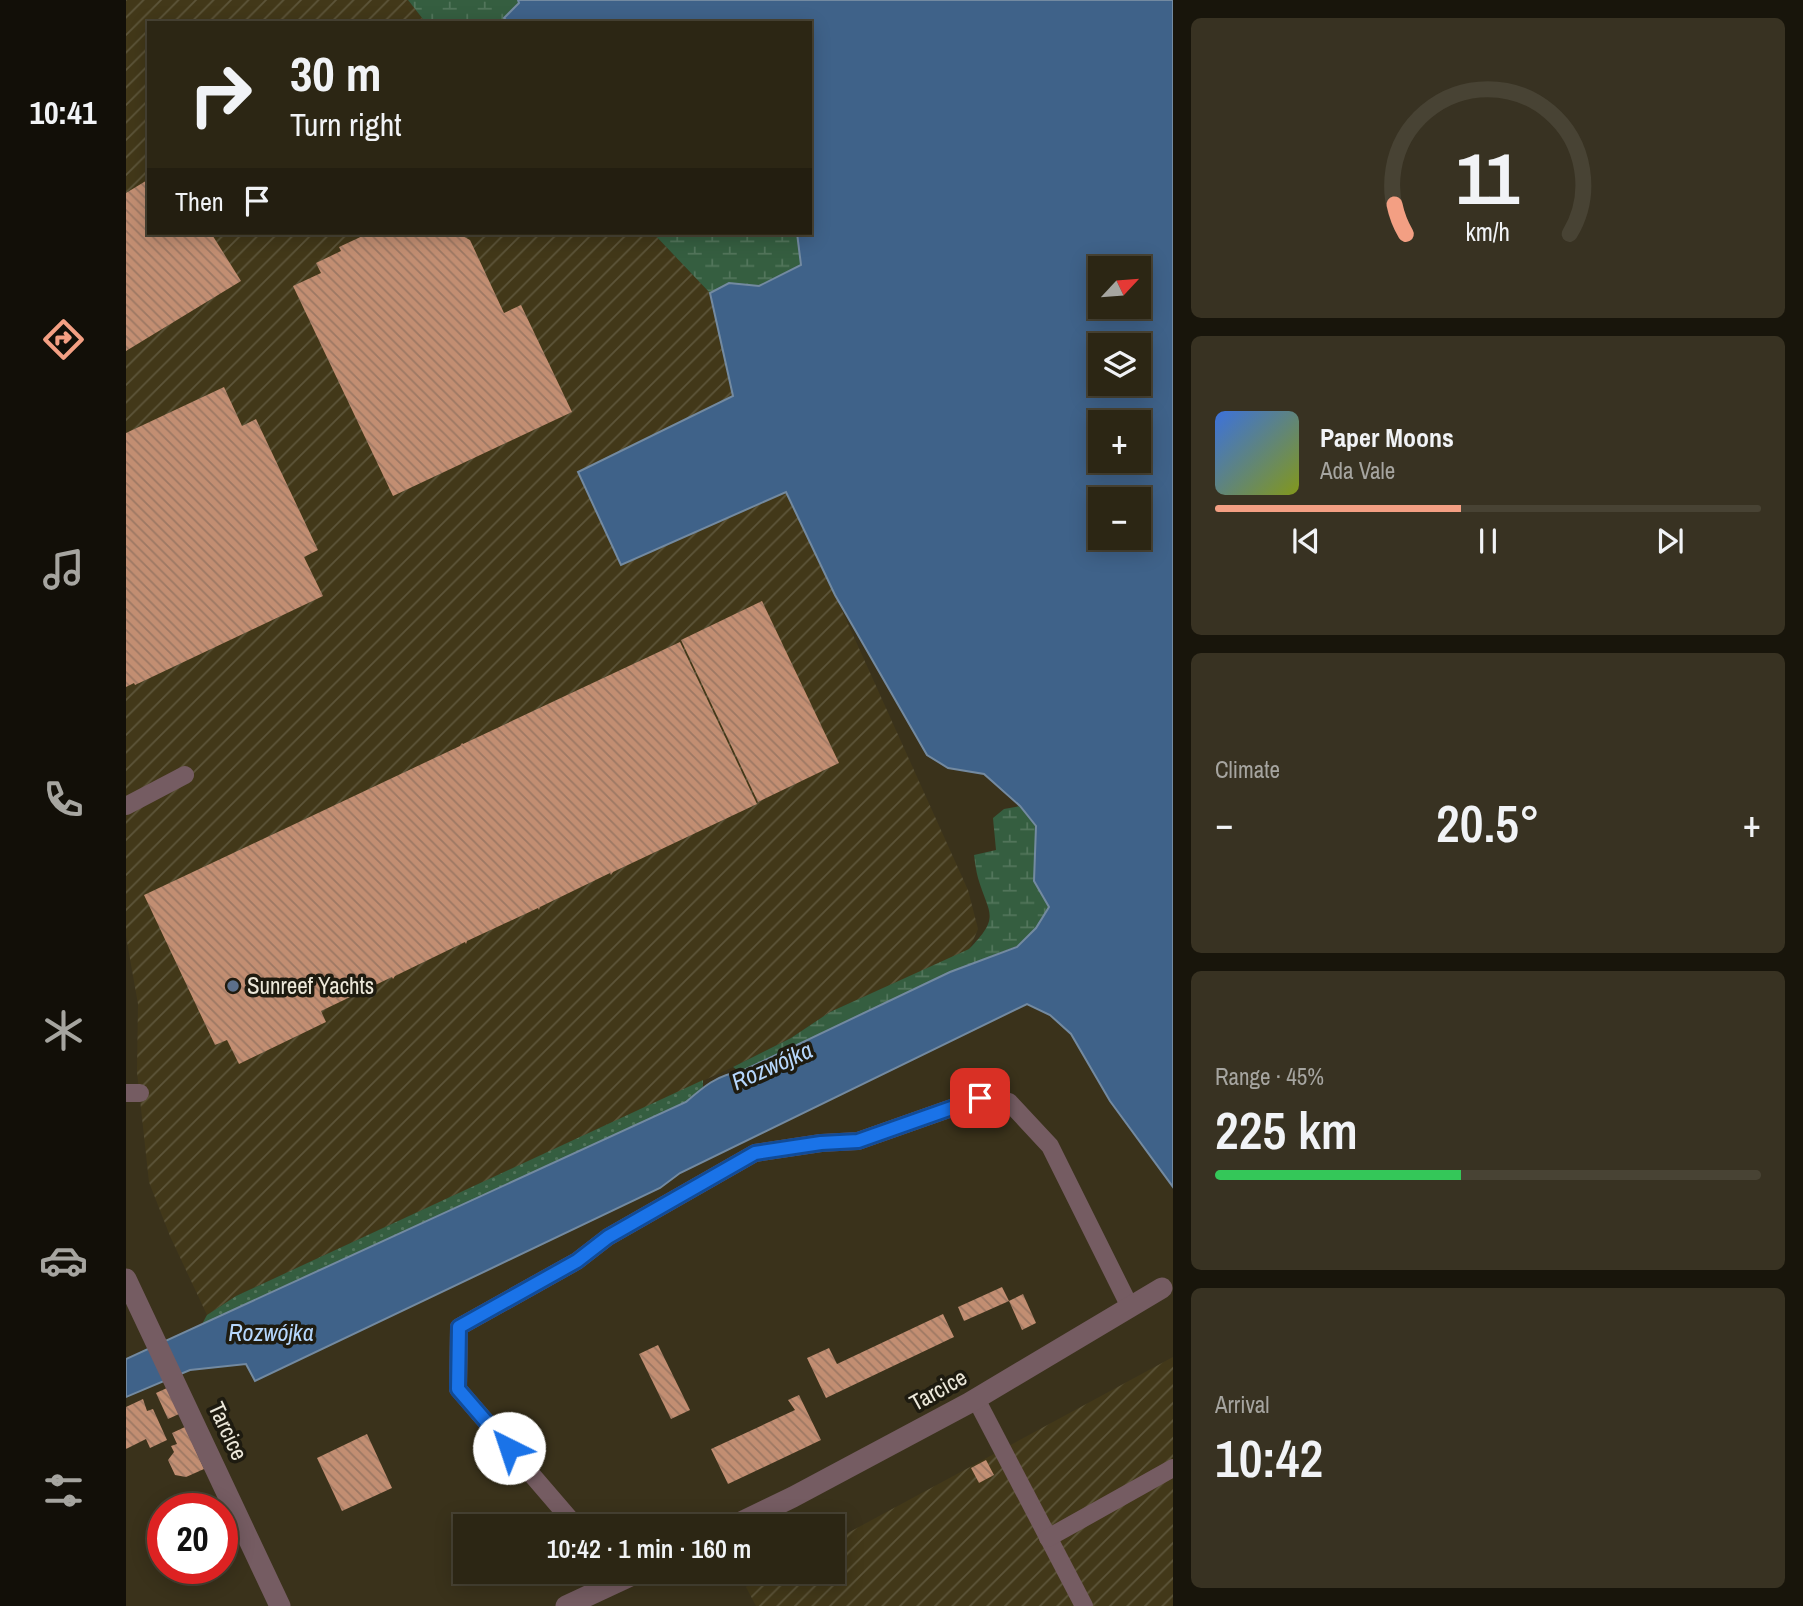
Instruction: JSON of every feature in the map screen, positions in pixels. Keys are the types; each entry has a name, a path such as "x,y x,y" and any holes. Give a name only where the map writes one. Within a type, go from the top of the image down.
{"street":[{"name":"Tarcice","path":"126,1279 280,1606"},
{"name":"Tarcice","path":"758,1514 976,1399 1162,1288"},
{"path":"566,1606 607,1584"}],"lane":[{"path":"126,806 185,775"},
{"path":"566,1514 458,1389 459,1327 577,1261 608,1237 755,1153 821,1143 858,1141 980,1098 1009,1102 1050,1146 1130,1307"},
{"path":"976,1399 1084,1606"},
{"path":"1048,1538 1173,1468"}],"shaded area":[{"name":"Sunreef Yachts","path":"126,0 408,0 424,21 147,21 147,235 655,235 710,293 733,396 579,472 622,565 786,492 968,890 978,929 969,950 830,1012 791,1038 733,1067 236,1296 207,1315 170,1236 149,1182 137,1072 138,1004 126,936"},
{"path":"1173,1357 1173,1606 756,1606 746,1587 752,1584 845,1584 845,1535"}],"green space":[{"path":"408,0 518,0 519,3 504,18 507,21 424,21"},
{"path":"655,235 797,235 801,265 759,286 729,283 710,293"},
{"path":"1020,806 1036,826 1034,881 1049,907 1036,928 1017,946 950,972 740,1072 733,1067 791,1038 830,1012 969,949 985,929 990,915 974,855 996,850 993,818 1004,809"},
{"path":"703,1080 703,1087 686,1102 202,1324 207,1315 236,1296"}],"water":[{"name":"Rozwójka","path":"518,0 1173,0 1173,1187 1110,1101 1071,1034 1050,1015 1027,1004 680,1173 660,1188 255,1381 246,1364 190,1370 126,1397 126,1359 686,1102 717,1079 740,1072 950,972 1017,947 1036,928 1049,907 1034,881 1036,826 1020,806 984,774 948,768 927,755 835,595 786,492 621,565 578,472 733,396 710,293 729,283 759,286 801,265 797,235 812,235 812,21 507,21 504,18 519,3"}],"building":[{"path":"147,180 147,235 212,235 241,281 126,351 126,193"},
{"path":"365,235 461,235 470,240 504,313 521,305 572,412 393,496 293,286 321,273 316,263 341,251 339,247"},
{"path":"224,387 242,426 256,419 318,550 304,557 323,596 126,687 126,433"},
{"path":"762,601 839,763 758,802 681,640"},
{"path":"680,642 757,804 540,907 539,910 538,908 321,1011 326,1022 239,1064 227,1040 215,1045 144,895"},
{"path":"1002,1287 1009,1301 964,1321 958,1307"},
{"path":"1023,1294 1036,1323 1022,1330 1009,1301"},
{"path":"943,1314 954,1337 826,1398 807,1358 829,1348 837,1364"},
{"path":"658,1345 690,1410 671,1419 639,1354"},
{"path":"167,1388 179,1414 168,1419 156,1393"},
{"path":"799,1395 821,1440 728,1484 711,1449 795,1410 788,1400"},
{"path":"143,1399 147,1411 153,1409 167,1440 150,1448 146,1439 126,1449 126,1407"},
{"path":"185,1427 204,1469 186,1477 175,1475 168,1460 174,1452 171,1446 177,1444 172,1433"},
{"path":"367,1434 392,1488 342,1511 317,1458"},
{"path":"986,1460 994,1475 979,1483 971,1468"}],"place":[{"name":"Sunreef Yachts","path":"233,986"}],"route":[{"path":"509,1448 458,1389 459,1327 577,1261 608,1237 755,1153 821,1143 858,1141 980,1098"}]}
